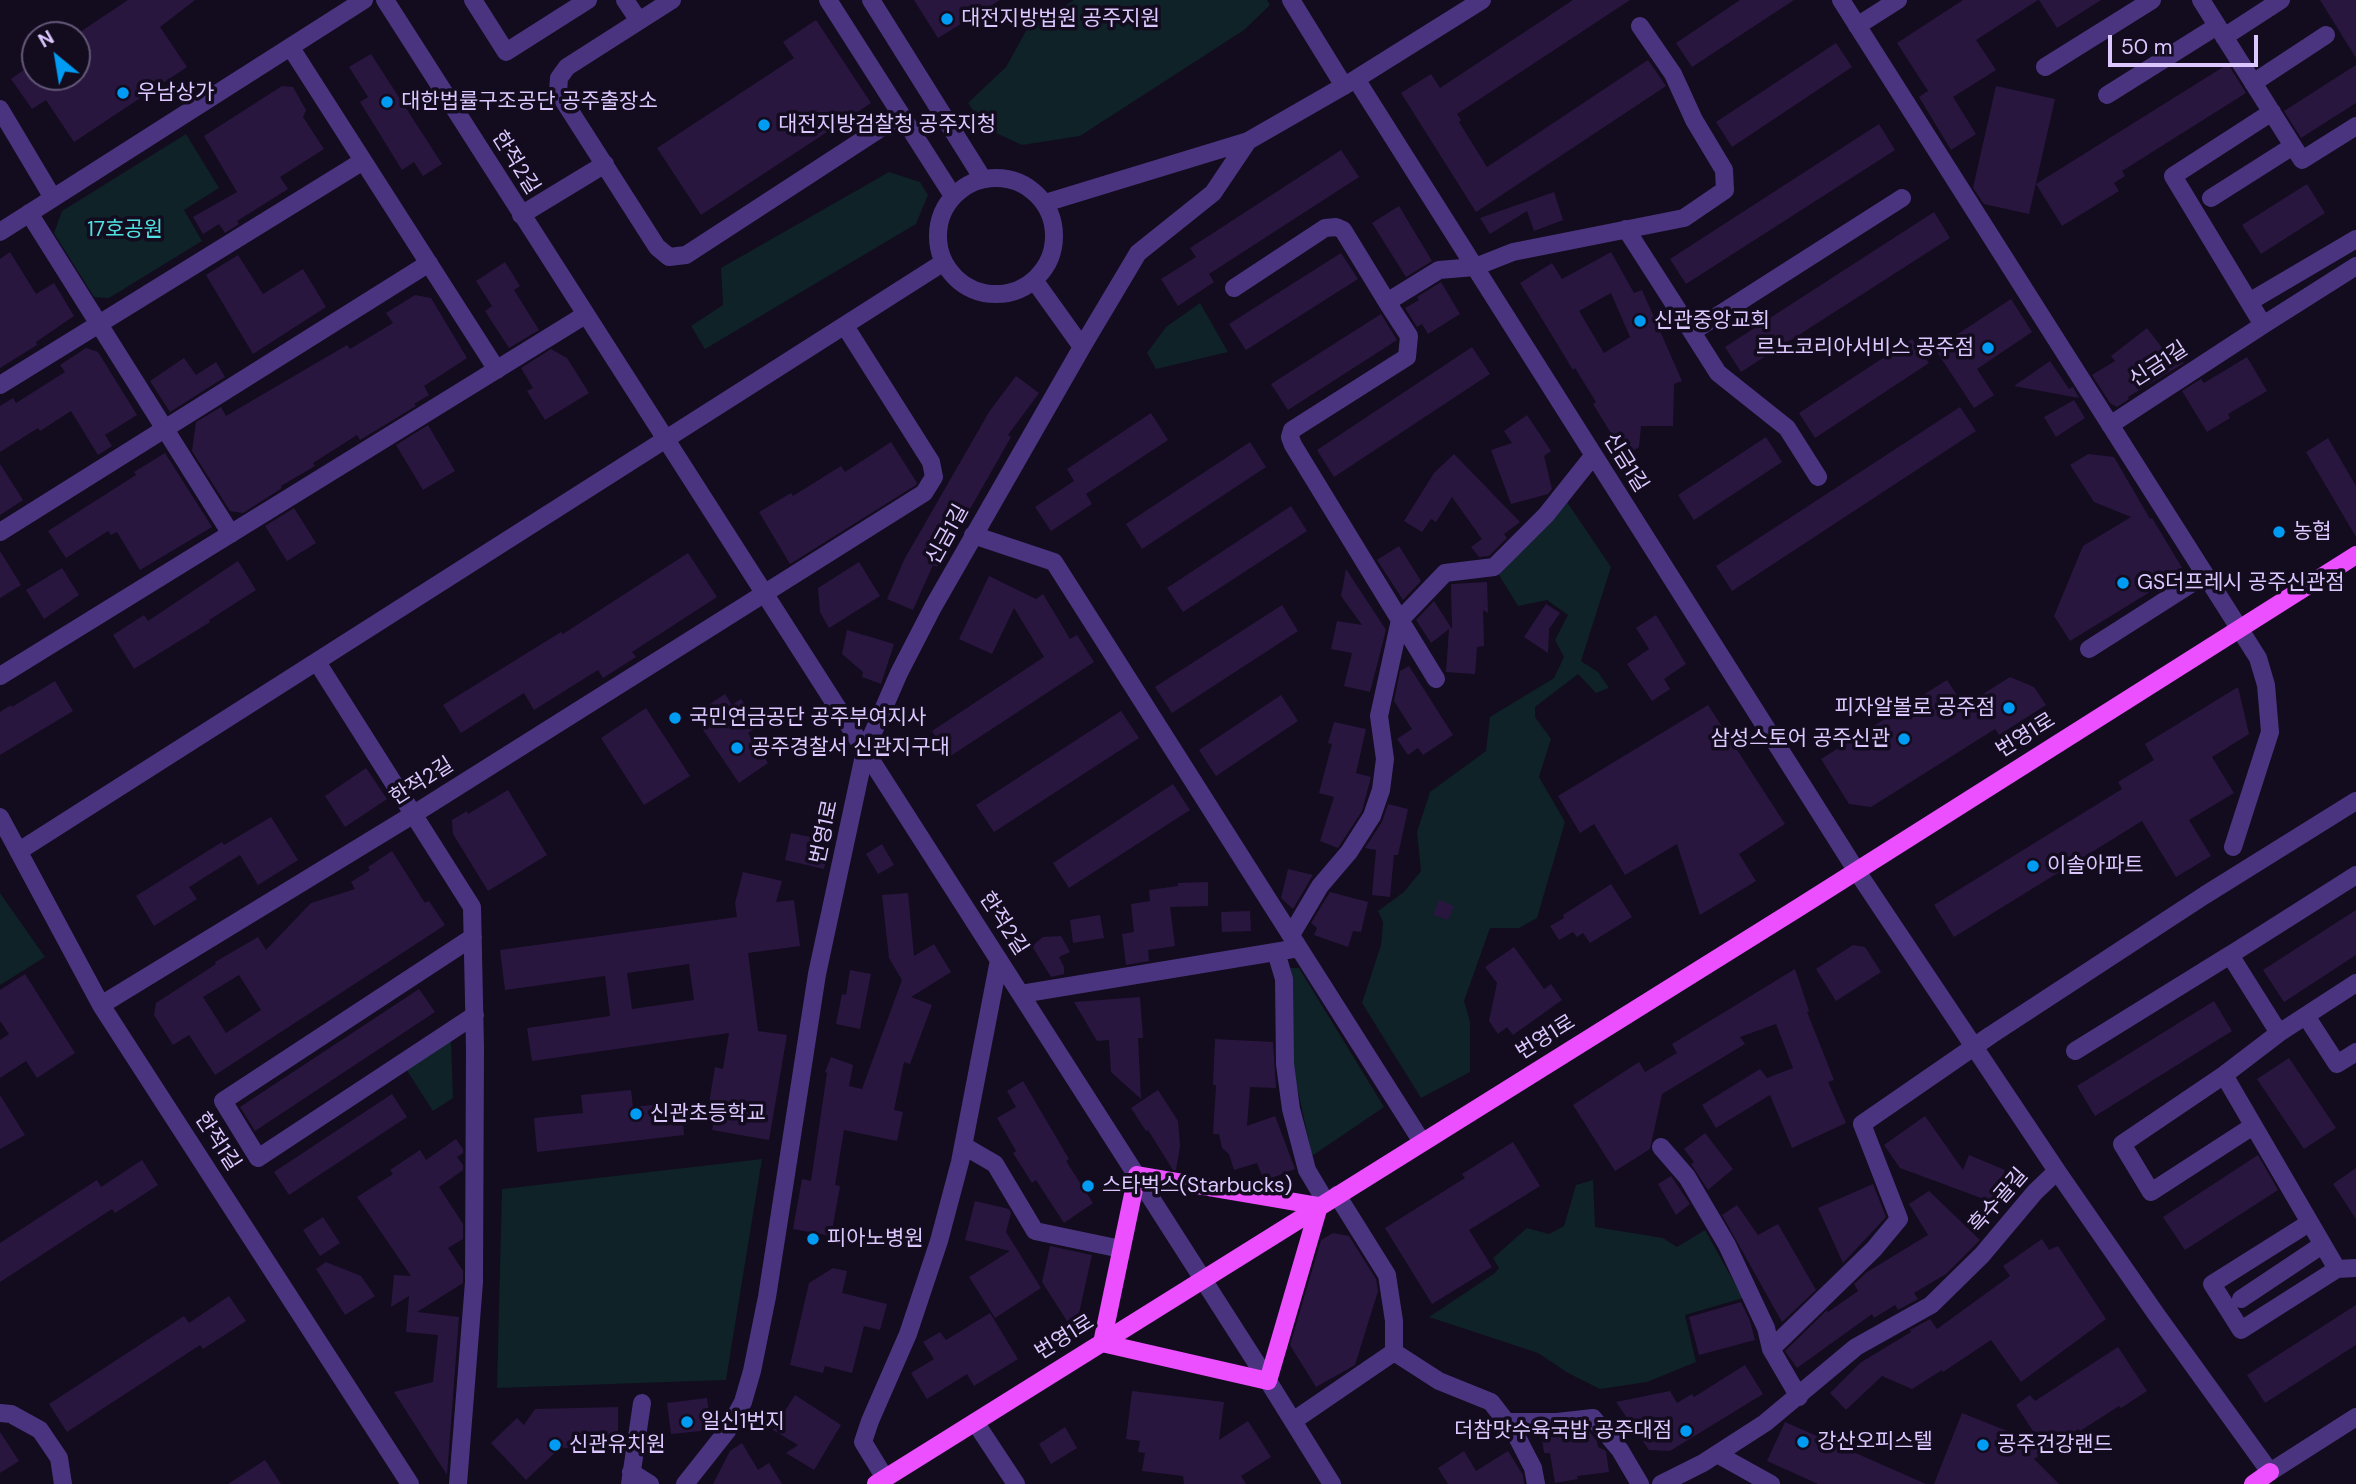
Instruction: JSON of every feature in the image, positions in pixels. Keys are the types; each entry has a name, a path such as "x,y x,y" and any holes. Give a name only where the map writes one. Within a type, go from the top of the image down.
{"main road":[{"name":"번영1로","path":"881,1481 2356,555"},
{"path":"1137,1175 1327,1201 1268,1381 1102,1342 1137,1175"},
{"path":"2253,1484 2270,1472"}],"street":[{"path":"0,232 364,0"},
{"name":"한적2길","path":"385,0 1332,1484"},
{"path":"473,0 506,52 588,0"},
{"path":"625,0 639,21"},
{"path":"672,0 567,67 559,78 558,92 657,247 670,257 687,255 901,115"},
{"path":"828,0 953,196"},
{"path":"870,0 983,179"},
{"path":"1291,0 1350,82"},
{"name":"신금1길","path":"865,751 905,662 973,535 1138,253 1213,193 1248,141 1350,82 1482,0"},
{"path":"1841,0 2259,657 2266,685 2270,732 2234,846"},
{"path":"1857,26 1898,0"},
{"path":"2045,67 2152,0"},
{"path":"2200,0 2302,160 2356,126"},
{"path":"2107,95 2281,0"},
{"path":"1387,302 1439,270 1475,267 1513,252 1684,218 1725,190 1724,170 1694,120 1673,74 1640,26"},
{"path":"2253,83 2326,35"},
{"path":"291,48 497,370"},
{"name":"신금1길","path":"1350,82 1475,267 1856,870 2057,1171"},
{"path":"0,109 53,198"},
{"path":"2263,325 2173,176 2272,112"},
{"path":"1045,203 1248,141"},
{"path":"2211,198 2293,146"},
{"path":"0,385 363,161"},
{"path":"521,215 605,164"},
{"path":"1000,177 1017,181 1033,190 1045,203 1053,220 1055,239 1051,258 1034,280 1008,293 988,294 970,288 955,277 944,262 938,245 938,228 943,211 953,196 967,185 983,179 1000,177"},
{"path":"1692,332 1902,198"},
{"path":"29,214 231,534"},
{"path":"1234,288 1325,228 1336,226 1343,230 1409,336 1407,357 1296,426 1290,437 1436,679"},
{"path":"1626,229 1718,373 1787,428 1818,477"},
{"path":"2249,302 2356,239"},
{"path":"19,851 944,262"},
{"path":"0,532 429,263"},
{"name":"신금1길","path":"2110,425 2356,266"},
{"path":"1034,280 1082,347"},
{"path":"2,670 231,534 585,315"},
{"name":"한적2길","path":"101,1005 414,814 924,493 934,477 931,462 845,326"},
{"path":"1021,994 1276,952 1295,942 1320,886 1349,852 1372,816 1381,790 1385,759 1379,716 1400,620 1445,573 1494,567 1546,515 1593,456"},
{"path":"973,535 1054,562 1422,1142"},
{"path":"2089,649 2205,575"},
{"path":"317,662 472,907 476,1192 474,1282 458,1484"},
{"name":"번영1로","path":"685,1484 727,1431 743,1402 752,1371 767,1297 817,974 865,751"},
{"path":"1771,1349 1874,1249 1899,1219 1862,1124 1975,1046 2205,895 2356,801"},
{"name":"한적1길","path":"0,817 101,1005 409,1484"},
{"path":"2075,1051 2356,875"},
{"path":"472,937 223,1101 258,1158 475,1015"},
{"path":"1276,952 1284,979 1285,1064 1291,1109 1307,1170 1327,1201 1387,1275 1394,1321 1394,1352"},
{"path":"2230,955 2279,1033"},
{"path":"881,1481 863,1442 908,1334 939,1241 964,1146 999,960"},
{"path":"2253,1126 2151,1192 2122,1143 2224,1075 2279,1033 2356,983"},
{"path":"2306,1016 2337,1064 2356,1052"},
{"path":"2224,1075 2337,1269"},
{"path":"964,1146 995,1164 1035,1231 1121,1249"},
{"path":"1661,1147 1687,1177 1727,1245 1766,1328 1771,1349 1799,1397"},
{"name":"흑수골길","path":"1661,1484 1717,1454 1765,1423 1856,1347 1931,1305 1982,1255 2035,1192 2057,1171 2270,1472"},
{"path":"2309,1223 2212,1284 2241,1330 2337,1269 2356,1268"},
{"path":"2241,1299 2322,1245"},
{"path":"1293,1421 1394,1352"},
{"path":"1394,1352 1439,1381 1490,1402 1516,1433 1533,1468 1536,1484"},
{"path":"642,1403 630,1478 650,1484"},
{"path":"0,1413 11,1414 40,1430 59,1458 63,1484"},
{"path":"2270,1472 2356,1417"},
{"path":"1507,1422 1557,1422 1593,1418 1620,1450 1640,1484"},
{"path":"975,1422 1016,1484"},
{"path":"1717,1454 1771,1484"}],"green space":[{"path":"1074,0 1267,0 1270,5 1244,30 1080,136 1022,145 985,128 968,103 1006,67 1027,29"},
{"name":"17호공원","path":"186,134 219,188 184,210 202,241 109,298 94,297 54,233 62,211"},
{"path":"889,172 920,182 928,195 916,224 705,349 691,326 723,305 721,268"},
{"path":"1200,303 1228,352 1156,369 1147,353 1166,327"},
{"path":"1567,502 1611,567 1581,661 1598,672 1609,688 1596,693 1578,674 1535,707 1535,717 1551,739 1539,777 1565,822 1537,918 1519,928 1490,928 1464,1001 1470,1021 1470,1072 1421,1098 1362,1003 1381,945 1383,922 1378,911 1404,892 1421,871 1417,832 1430,792 1486,751 1490,717 1554,678 1564,657 1555,640 1568,615 1547,600 1518,606 1499,575"},
{"path":"0,893 45,957 0,985"},
{"path":"1290,968 1299,968 1384,1107 1312,1156 1292,1063"},
{"path":"451,1041 453,1098 433,1111 406,1069"},
{"path":"762,1159 726,1380 497,1388 502,1189"},
{"path":"1593,1180 1595,1227 1663,1238 1677,1247 1705,1230 1743,1298 1685,1315 1696,1362 1647,1382 1600,1389 1568,1373 1538,1353 1429,1317 1495,1273 1499,1268 1493,1258 1527,1228 1549,1234 1564,1226 1576,1185"}],"building":[{"path":"128,0 195,0 160,27 187,67 74,142 46,100 32,109 11,79 21,72 21,91 91,91 91,25"},
{"name":"대전지방법원 공주지원","path":"914,0 1000,0 938,38"},
{"path":"1573,0 1630,0 1457,114 1461,120 1459,122 1487,167 1648,60 1666,86 1476,212 1401,93 1431,74 1440,88"},
{"path":"1740,0 1794,0 1692,67 1676,43"},
{"path":"1963,0 2038,0 1976,40 1996,70 1953,97 1976,134 1951,150 1919,97 1928,91 1897,43"},
{"path":"2039,0 2101,0 2057,28"},
{"path":"2320,0 2356,0 2356,58"},
{"name":"대전지방검찰청 공주지청","path":"816,20 871,103 701,215 657,148 794,58 783,42"},
{"path":"1836,43 1852,67 1732,147 1716,122"},
{"path":"371,54 442,164 423,176 414,162 402,170 360,102 368,97 349,67"},
{"path":"2228,64 2246,93 2122,171 2125,176 2114,183 2119,191 2062,226 2036,184"},
{"path":"2356,65 2356,103 2301,138 2284,111"},
{"path":"282,86 293,87 306,110 303,117 324,149 280,177 288,189 237,221 239,224 225,233 219,224 203,234 193,217 237,192 204,136"},
{"path":"1996,86 2055,99 2029,214 1984,204 1973,188"},
{"path":"1879,124 1895,150 1686,284 1670,259"},
{"path":"1341,150 1359,177 1209,274 1214,282 1178,306 1161,279 1196,257 1190,248"},
{"path":"2307,184 2325,213 2261,254 2242,225"},
{"path":"1554,192 1563,220 1534,231 1527,211 1490,234 1480,218"},
{"path":"1399,206 1432,261 1406,277 1372,223"},
{"path":"1934,212 1950,238 1741,372 1725,347"},
{"path":"10,252 36,294 54,283 74,316 36,342 37,345 0,368 0,259"},
{"path":"1611,252 1634,293 1642,290 1682,381 1674,384 1673,426 1641,426 1639,447 1625,456 1593,404 1596,402 1575,368 1573,370 1520,283 1552,263 1562,279","holes":["1611,293 1630,337 1604,353 1579,311"]},
{"path":"1341,253 1358,279 1246,350 1229,324"},
{"path":"238,255 263,294 303,269 326,307 253,354 206,275"},
{"path":"505,262 520,286 514,290 539,330 509,348 485,311 492,306 476,281"},
{"path":"1441,282 1460,314 1428,334 1422,324 1417,327 1405,308"},
{"path":"415,295 431,298 467,358 424,386 429,395 414,404 416,406 360,440 357,435 243,513 230,511 192,451 196,422 221,407 226,416 347,345 350,349 393,323 386,313"},
{"path":"2011,299 2032,332 1977,369 1994,395 1974,408 1935,349"},
{"path":"1381,314 1397,340 1288,410 1271,384"},
{"path":"2147,328 2163,349 2168,346 2184,363 2128,397 2129,399 2117,407 2110,403 2092,375 2115,361 2111,356"},
{"path":"1912,339 1929,363 1815,438 1799,413"},
{"path":"1472,347 1490,374 1334,477 1317,450"},
{"path":"86,348 98,352 137,415 105,435 112,446 98,455 71,411 0,452 0,406 13,398 16,403 65,372 60,365"},
{"path":"551,349 567,358 589,393 545,420 527,391 533,388 521,368"},
{"path":"2247,357 2267,391 2228,414 2230,418 2207,432 2182,391 2201,379 2204,383"},
{"path":"184,358 196,375 216,362 225,377 170,412 150,381"},
{"path":"2050,361 2069,389 2073,387 2079,398 2014,386"},
{"path":"1016,376 1039,393 1008,435 1011,437 937,567 933,565 913,610 887,599 904,560 989,412"},
{"path":"2074,400 2085,418 2056,437 2044,417"},
{"path":"1960,407 1976,431 1732,591 1716,566"},
{"path":"1151,413 1168,440 1086,494 1092,504 1051,531 1035,507 1074,481 1067,469"},
{"path":"1527,415 1551,451 1544,456 1552,489 1548,494 1511,504 1491,450 1512,443 1504,431"},
{"path":"428,425 455,471 423,490 396,445"},
{"path":"1766,437 1782,462 1694,520 1678,495"},
{"path":"2328,438 2356,486 2356,537 2306,452"},
{"path":"891,442 916,485 790,564 759,512 791,493 793,496 841,466 845,472"},
{"path":"1250,442 1266,467 1142,549 1126,524"},
{"path":"165,453 212,527 140,570 117,532 111,535 108,531 66,558 48,531 136,475 134,472"},
{"path":"1454,454 1520,522 1504,534 1507,538 1489,556 1479,557 1471,547 1482,539 1452,497 1436,522 1431,519 1422,532 1404,521 1434,473"},
{"path":"2088,454 2114,457 2184,571 2070,641 2054,616 2083,546 2131,517 2094,502 2070,465"},
{"path":"0,464 23,500 0,515"},
{"path":"1291,506 1307,531 1183,612 1167,588"},
{"path":"294,508 316,543 287,561 265,526"},
{"path":"1399,546 1421,581 1403,600 1377,560"},
{"path":"0,551 21,585 0,598"},
{"path":"688,553 717,597 632,652 636,657 603,678 598,670 534,710 524,693 461,733 443,705 561,632 563,634"},
{"path":"238,561 256,590 134,669 113,635 144,615 148,621"},
{"path":"859,562 880,596 829,628 820,612 818,588"},
{"path":"62,568 79,595 44,619 26,590"},
{"path":"1346,569 1386,630 1370,692 1344,686 1352,653 1331,649 1337,621 1362,625 1341,596"},
{"path":"989,576 1036,599 1043,594 1070,639 1077,635 1094,662 949,757 932,731 1044,657 1014,608 992,654 959,639"},
{"path":"1487,582 1488,613 1483,610 1484,646 1477,647 1475,674 1446,672 1449,629 1431,643 1416,620 1434,601 1452,629 1451,584"},
{"path":"1546,604 1560,613 1549,629 1548,653 1524,637"},
{"path":"1282,605 1298,631 1172,713 1155,687"},
{"path":"1656,615 1686,664 1664,679 1670,689 1652,701 1627,664 1649,649 1636,628"},
{"path":"847,630 894,644 881,684 862,677 863,672 842,654"},
{"path":"1409,666 1453,735 1423,755 1418,748 1408,755 1397,739 1412,729 1394,701 1400,671"},
{"path":"2010,677 2034,687 2046,705 1999,735 1995,729 1871,807 1849,804 1821,759 1947,680 1964,706"},
{"path":"55,681 73,711 0,755 0,712"},
{"path":"2238,687 2249,734 2212,757 2234,793 2189,820 2211,856 2176,877 2142,821 1954,937 1934,905 2122,789 2118,782 2154,760 2145,744"},
{"name":"공주경찰서 신관지구대","path":"725,694 732,705 741,699 759,726 748,733 768,763 739,783 693,715"},
{"path":"1281,695 1298,721 1216,776 1199,750"},
{"path":"1708,705 1785,824 1739,854 1756,881 1700,915 1677,844 1625,875 1594,824 1580,833 1558,796"},
{"path":"646,708 690,776 644,805 601,738"},
{"path":"1121,711 1139,738 994,832 976,805"},
{"path":"1334,722 1366,729 1356,773 1371,777 1362,811 1338,848 1320,841 1334,797 1319,793 1332,744 1328,743"},
{"path":"366,768 387,799 345,827 325,796"},
{"path":"1173,784 1190,810 1069,888 1053,863"},
{"path":"508,790 547,855 488,891 453,834 452,820 467,811 468,814"},
{"path":"1388,804 1408,809 1398,855 1394,855 1390,897 1372,895 1376,850 1365,848 1382,822"},
{"path":"271,817 298,860 258,885 240,855 189,887 197,899 154,926 136,896 222,842 224,845"},
{"path":"791,833 830,841 824,869 785,860"},
{"path":"882,844 894,865 878,874 866,854"},
{"path":"392,851 425,903 429,901 445,925 215,1075 189,1035 173,1045 154,1015 156,1003 216,964 215,962 258,937 266,950 311,903 355,889 351,882 370,870 368,867","holes":["239,975 261,1010 226,1033 203,997"]},
{"path":"1288,869 1313,875 1293,909 1281,898"},
{"path":"743,872 782,881 776,902 794,900 800,946 748,953 758,1031 787,1035 769,1140 712,1130 716,1110 708,1109 715,1067 723,1069 729,1033 532,1061 527,1028 610,1016 605,976 505,990 500,950 737,917 735,903","holes":["689,964 694,1000 632,1009 627,973"]},
{"path":"1208,882 1208,906 1170,907 1175,946 1148,950 1149,961 1126,965 1122,934 1134,932 1131,904 1150,901 1149,890 1178,886 1178,883"},
{"path":"1611,884 1632,917 1590,943 1583,933 1577,937 1573,932 1559,940 1550,926"},
{"path":"1330,892 1368,902 1361,932 1353,931 1348,947 1314,935 1317,928 1311,923"},
{"path":"908,893 914,956 934,944 951,972 911,997 932,1005 910,1064 904,1062 894,1110 903,1112 897,1141 844,1130 835,1185 840,1186 831,1236 793,1229 802,1179 811,1181 827,1073 825,1072 831,1057 853,1065 849,1086 862,1089 902,980 889,958 882,895"},
{"path":"1439,900 1454,906 1448,920 1433,915"},
{"path":"2356,910 2356,955 2284,1002 2263,970"},
{"path":"1250,911 1251,931 1222,932 1221,912"},
{"path":"1100,915 1104,938 1073,943 1070,920"},
{"path":"1061,936 1070,952 1059,957 1064,974 1051,977 1032,946 1043,937"},
{"path":"1853,945 1865,947 1881,972 1836,1001 1816,969"},
{"path":"1514,947 1544,989 1551,984 1562,1000 1513,1035 1507,1027 1498,1034 1489,1021 1497,983 1485,967"},
{"path":"1795,969 1809,1011 1807,1012 1834,1080 1828,1082 1846,1123 1792,1148 1770,1095 1716,1128 1702,1105 1760,1069 1767,1078 1793,1068 1776,1024 1740,1037 1745,1044 1662,1094 1650,1149 1615,1171 1573,1105 1639,1062 1645,1072 1677,1053 1672,1044"},
{"path":"850,970 871,974 860,1029 836,1024 842,994 846,995"},
{"path":"25,974 75,1053 37,1078 26,1061 0,1078 0,1040 9,1034 0,1021 0,990"},
{"path":"419,989 435,1012 255,1131 240,1107"},
{"path":"1140,997 1143,1038 1138,1038 1141,1099 1111,1072 1109,1040 1097,1041 1074,1002"},
{"path":"2214,1001 2232,1031 2095,1116 2077,1086"},
{"path":"1215,1039 1273,1042 1276,1088 1250,1087 1247,1126 1275,1116 1295,1169 1264,1181 1257,1163 1234,1170 1229,1154 1222,1148 1219,1134 1213,1134"},
{"path":"2289,1058 2336,1128 2304,1149 2257,1079"},
{"path":"1023,1081 1069,1159 1066,1161 1093,1203 1064,1223 1036,1180 1032,1183 1013,1153 1016,1151 997,1118 1016,1107 1007,1091"},
{"name":"신관초등학교","path":"631,1090 633,1107 681,1102 684,1135 537,1152 534,1118 583,1113 581,1095"},
{"path":"1158,1090 1178,1121 1180,1146 1176,1170 1173,1170 1131,1108"},
{"path":"392,1094 407,1117 289,1195 274,1172"},
{"path":"0,1095 25,1135 0,1149"},
{"path":"1925,1116 1963,1170 1969,1155 2005,1170 1992,1202 1900,1168 1884,1145"},
{"path":"1705,1133 1733,1169 1708,1190 1684,1149"},
{"path":"456,1139 463,1149 463,1153 457,1157 463,1170 439,1187 463,1224 463,1239 448,1248 463,1271 463,1283 417,1312 459,1317 447,1475 394,1392 433,1382 438,1335 406,1332 409,1296 391,1307 394,1275 411,1276 357,1197 393,1174 390,1170 420,1150 426,1160"},
{"path":"1513,1142 1540,1186 1469,1230 1492,1267 1432,1304 1385,1228 1465,1178 1462,1174"},
{"path":"2258,1155 2278,1190 2185,1250 2163,1217"},
{"path":"142,1160 158,1185 115,1213 112,1209 0,1282 0,1243 97,1180 101,1187"},
{"path":"2356,1168 2356,1219 2333,1184"},
{"path":"1671,1176 1690,1204 1676,1215 1658,1184"},
{"path":"1873,1184 1886,1217 1843,1263 1818,1208"},
{"path":"1929,1191 1980,1240 1946,1274 1914,1293 1918,1299 1898,1310 1895,1305 1874,1318 1872,1314 1797,1368 1785,1351 1827,1310 1828,1312 1858,1291 1854,1284 1867,1272 1928,1235 1909,1204"},
{"path":"975,1201 1009,1209 1011,1213 1006,1232 1041,1288 995,1318 969,1277 1010,1251 965,1240"},
{"path":"1737,1205 1758,1235 1778,1224 1816,1290 1782,1322 1722,1215"},
{"path":"323,1217 340,1243 320,1256 303,1230"},
{"path":"1333,1233 1349,1236 1376,1279 1378,1291 1355,1365 1316,1387 1290,1345 1321,1240"},
{"path":"2042,1239 2049,1250 2058,1246 2106,1319 2021,1382 1991,1340 1912,1389 1882,1376 1846,1410 1830,1393 1860,1363 1911,1332 1910,1330 1930,1319 1937,1329 2010,1276 2003,1266"},
{"path":"1050,1246 1092,1255 1079,1313 1067,1321 1042,1282"},
{"path":"326,1262 361,1276 375,1296 345,1315 316,1269"},
{"path":"833,1268 847,1271 842,1293 887,1304 880,1330 864,1326 852,1373 825,1366 823,1373 790,1365 809,1283"},
{"path":"229,1296 246,1321 203,1349 200,1345 67,1432 49,1404 184,1316 189,1323"},
{"path":"1741,1302 1755,1340 1699,1355 1689,1317"},
{"path":"2356,1305 2356,1345 2265,1403 2247,1375"},
{"path":"990,1313 1018,1359 974,1386 967,1374 927,1399 911,1373 934,1359 923,1342 940,1332 946,1340"},
{"path":"2118,1347 2147,1391 2080,1431 2078,1429 2034,1459 2059,1484 1934,1484 1962,1413 2042,1445 2016,1405 2030,1395 2035,1401"},
{"path":"1745,1365 1763,1394 1670,1451 1649,1450 1616,1402 1670,1391 1677,1403 1692,1394 1694,1397"},
{"path":"1132,1391 1224,1402 1219,1440 1248,1421 1271,1457 1241,1476 1246,1484 1184,1484 1183,1476 1142,1471 1145,1453 1138,1452 1140,1441 1126,1439"},
{"path":"795,1395 841,1425 814,1470 786,1453 798,1445 773,1430"},
{"name":"일신1번지","path":"707,1398 709,1414 701,1431 671,1434 667,1403"},
{"name":"신관유치원","path":"618,1407 618,1447 560,1448 526,1480 491,1443 517,1418 524,1425 535,1409"},
{"name":"강산오피스텔","path":"1785,1422 1926,1484 1818,1484 1767,1461"},
{"path":"1065,1427 1077,1448 1051,1464 1039,1444"},
{"path":"1588,1430 1597,1441 1598,1447 1606,1451 1609,1472 1577,1476 1578,1479 1555,1483 1550,1453 1544,1453 1542,1438"},
{"path":"0,1432 19,1461 0,1473"},
{"path":"742,1443 758,1470 769,1463 782,1484 713,1484 730,1451"},
{"path":"1464,1451 1476,1471 1508,1451 1523,1475 1524,1484 1448,1484 1438,1468"},
{"path":"265,1460 281,1484 228,1484"}],"place":[{"name":"대전지방법원 공주지원","path":"947,19"},
{"name":"우남상가","path":"123,93"},
{"name":"대한법률구조공단 공주출장소","path":"387,102"},
{"name":"대전지방검찰청 공주지청","path":"764,125"},
{"name":"신관중앙교회","path":"1640,321"},
{"name":"르노코리아서비스 공주점","path":"1988,348"},
{"name":"농협","path":"2279,532"},
{"name":"GS더프레시 공주신관점","path":"2123,583"},
{"name":"피자알볼로 공주점","path":"2009,708"},
{"name":"국민연금공단 공주부여지사","path":"675,718"},
{"name":"삼성스토어 공주신관","path":"1904,739"},
{"name":"공주경찰서 신관지구대","path":"737,748"},
{"name":"이솔아파트","path":"2033,866"},
{"name":"신관초등학교","path":"636,1114"},
{"name":"스타벅스(Starbucks)","path":"1088,1186"},
{"name":"피아노병원","path":"813,1239"},
{"name":"일신1번지","path":"687,1422"},
{"name":"더참맛수육국밥 공주대점","path":"1686,1431"},
{"name":"강산오피스텔","path":"1803,1442"},
{"name":"신관유치원","path":"555,1445"},
{"name":"공주건강랜드","path":"1983,1445"}]}
